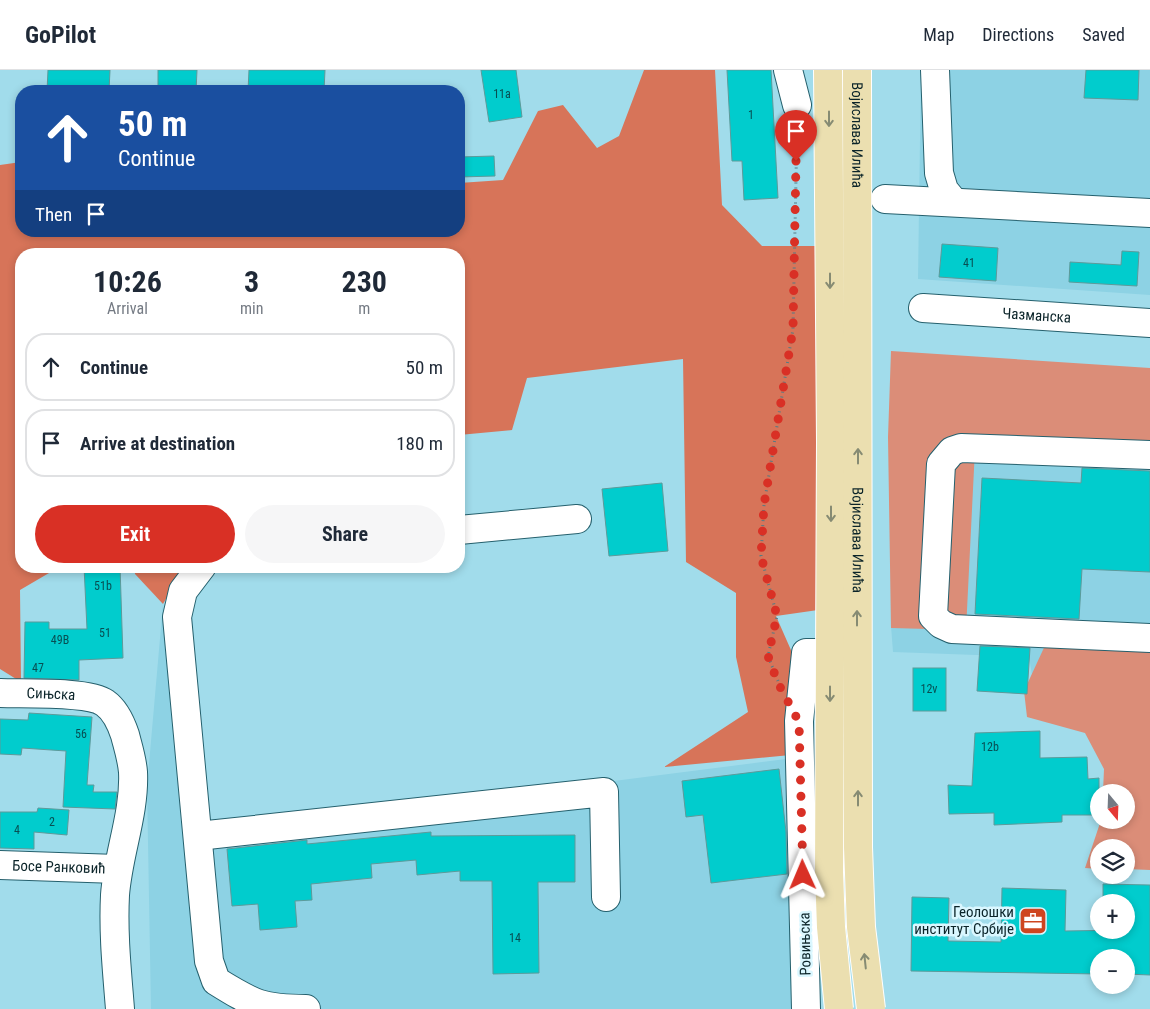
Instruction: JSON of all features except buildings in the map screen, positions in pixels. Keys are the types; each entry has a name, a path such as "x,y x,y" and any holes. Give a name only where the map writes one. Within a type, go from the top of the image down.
{"main road":[{"name":"Војислава Илића","path":"828,70 831,442 829,872 832,935 839,1009"},
{"name":"Војислава Илића","path":"857,70 858,847 862,927 871,1009"}],"street":[{"path":"788,70 797,105"},
{"path":"934,70 939,173 944,190 954,202"},
{"path":"885,200 1150,208"},
{"name":"Чазманска","path":"923,308 1150,323"},
{"path":"1150,455 968,449 952,451 940,464 933,616 941,624 952,629 1150,638"},
{"path":"465,529 577,519"},
{"path":"196,573 182,591 177,617 210,962 216,981 257,1005 279,1009 306,1009"},
{"name":"Ровињска","path":"806,1009 799,722 806,653 867,653 866,755"},
{"name":"Сињска","path":"0,693 80,696 103,701 111,707 122,725 133,772 131,798 117,869"},
{"path":"198,836 604,792 606,897"},
{"name":"Босе Ранковић","path":"0,865 117,869"},
{"path":"117,869 114,933 120,1009"}],"path":[{"path":"778,683 768,656 777,616 761,556 764,505 793,329 797,105"}],"shaded area":[{"path":"644,70 715,70 722,205 762,246 817,246 818,610 776,616 794,657 789,680 798,701 801,754 664,767 748,712 736,657 736,593 686,562 683,359 527,378 512,430 465,434 465,248 15,248 15,573 49,573 20,590 21,682 0,669 0,165 15,163 15,237 465,237 465,183 503,180 538,111 563,105 597,148 619,136"},
{"path":"921,70 1150,70 1150,295 918,279"},
{"path":"891,351 1150,368 1150,455 975,449 966,630 891,628 888,437"},
{"path":"896,437 1150,446 1150,664 1032,675 1029,657 893,652 891,626"},
{"path":"135,573 181,573 163,604"},
{"path":"163,604 181,823 309,817 449,802 786,759 800,1009 151,1009 147,787"},
{"path":"1054,626 1150,630 1150,870 1135,869 1135,839 1095,839 1098,829 1135,829 1135,784 1103,784 1104,769 1085,733 1027,717 1024,691"},
{"path":"1090,853 1090,868 1085,868"}],"place":[{"name":"Геолошки институт Србије","path":"1033,921"}],"route":[{"path":"796,161 793,329 764,505 761,556 777,616 768,656 778,683 799,722 803,875"}]}
